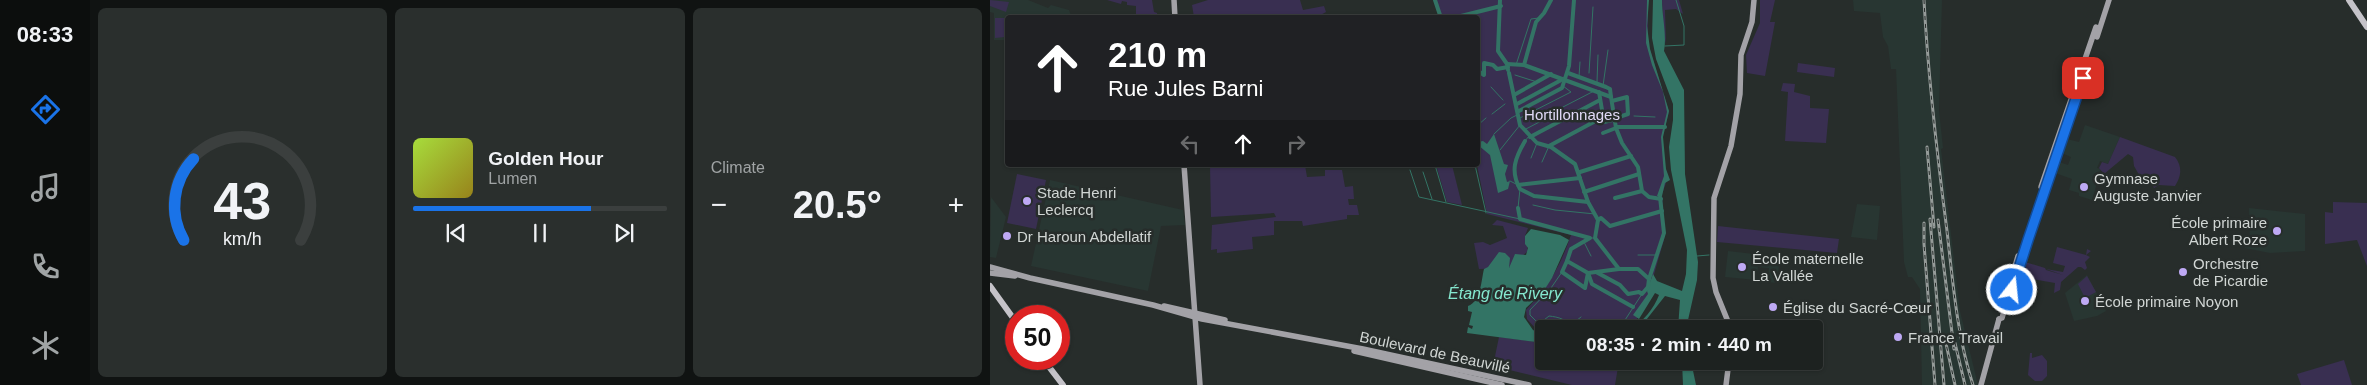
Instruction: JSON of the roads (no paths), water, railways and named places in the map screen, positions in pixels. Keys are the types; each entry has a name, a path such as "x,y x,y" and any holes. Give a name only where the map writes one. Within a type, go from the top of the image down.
{"main road":[{"path":"1174,0 1175,15"},
{"path":"1727,320 1716,292 1713,278 1714,198 1731,146 1740,94 1741,55 1752,22 1754,0"},
{"path":"1980,385 2000,317 2108,0"},
{"path":"2349,1 2367,27"},
{"path":"1184,167 1200,385"},
{"name":"Boulevard de Beauvillé","path":"990,267 1030,278 1335,345 1502,385"},
{"name":"Boulevard de Beauvillé","path":"990,272 1030,278"},
{"path":"990,286 1005,307"},
{"name":"Boulevard de Beauvillé","path":"1335,345 1363,349 1529,385"},
{"path":"1051,370 1063,385"},
{"path":"1726,385 1728,370"}],"water":[{"path":"1647,0 1649,0 1647,26 1650,49 1669,111 1663,137 1666,169 1670,180 1665,183 1662,196 1657,196 1664,176 1661,137 1667,112 1663,92 1652,65 1646,43"},
{"path":"1653,0 1662,0 1664,51 1684,90 1685,174 1698,262 1697,280 1688,320 1679,320 1680,300 1665,296 1646,320 1643,320 1659,295 1655,293 1639,319 1633,315 1648,294 1647,291 1653,274 1657,281 1682,291 1686,274 1687,250 1671,170 1669,147 1673,104 1656,59 1652,38"},
{"path":"1494,134 1504,164 1508,165 1505,174 1507,182 1510,181 1508,189 1498,193 1490,155 1480,147 1480,142 1483,141 1487,144"},
{"name":"Étang de Rivery","path":"1531,229 1560,235 1569,240 1552,278 1543,292 1526,308 1524,317 1535,331 1535,342 1467,333 1468,327 1472,329 1473,326 1469,325 1472,312 1468,311 1468,306 1476,300 1484,269 1488,267 1499,252 1505,253 1510,258 1509,268 1515,254 1526,255 1528,248 1525,244 1525,236"},
{"path":"1682,370 1693,370 1696,385 1683,385"}],"waterway":[{"path":"1435,0 1440,15"},
{"path":"1500,0 1498,51 1507,64"},
{"path":"1524,65 1536,22 1544,13 1551,0"},
{"path":"1519,111 1562,88 1569,66 1574,0"},
{"path":"1665,46 1684,45 1684,26 1676,0"},
{"path":"1465,15 1501,6"},
{"path":"1589,73 1593,7"},
{"path":"1516,65 1531,19 1539,18"},
{"path":"1603,86 1608,50"},
{"path":"1597,82 1598,55"},
{"path":"1579,77 1580,62"},
{"path":"1480,72 1484,75 1484,63 1493,65 1497,69 1508,67"},
{"path":"1508,70 1507,64 1524,65 1611,97 1616,128 1622,143 1638,167 1642,191 1649,197 1661,199"},
{"path":"1509,73 1520,125 1537,143 1551,147 1575,164 1588,202"},
{"path":"1568,73 1610,89 1611,97"},
{"path":"1514,95 1551,74"},
{"path":"1515,75 1537,82"},
{"path":"1517,104 1563,79"},
{"path":"1518,119 1571,92 1563,86"},
{"path":"1491,87 1503,100"},
{"path":"1563,107 1596,90"},
{"path":"1599,92 1604,122 1616,119"},
{"path":"1612,101 1627,97 1628,114 1616,118"},
{"path":"1530,137 1600,100"},
{"path":"1492,114 1505,104"},
{"path":"1494,134 1511,118 1517,115"},
{"path":"1634,116 1655,117"},
{"path":"1524,130 1549,117"},
{"path":"1549,146 1603,117"},
{"path":"1480,123 1486,118"},
{"path":"1500,150 1520,125"},
{"path":"1616,127 1665,127"},
{"path":"1603,133 1616,128"},
{"path":"1525,141 1529,136"},
{"path":"1525,141 1515,165 1515,176 1520,189 1534,196 1588,202 1598,220 1595,238 1619,269 1638,269 1649,279 1648,287 1642,294 1639,292 1628,294 1620,285 1596,272"},
{"path":"1531,158 1537,143"},
{"path":"1542,162 1549,146"},
{"path":"1580,172 1631,156"},
{"path":"1436,167 1446,202"},
{"path":"1475,167 1486,213"},
{"path":"1410,170 1419,197 1520,219"},
{"path":"1423,172 1432,199"},
{"path":"1584,192 1639,174"},
{"path":"1518,185 1580,178"},
{"path":"1510,181 1518,185"},
{"path":"1518,208 1520,189"},
{"path":"1615,198 1642,191"},
{"path":"1649,279 1664,233 1660,197"},
{"path":"1533,205 1555,210 1595,214"},
{"path":"1518,208 1520,219 1590,238 1571,249 1567,261 1588,273 1592,284 1633,307"},
{"path":"1598,220 1601,218 1610,226 1662,211"},
{"path":"1590,238 1595,238"},
{"path":"1584,242 1591,256"},
{"path":"1638,255 1656,255"},
{"path":"1697,256 1709,255"},
{"path":"1567,261 1562,272 1585,288 1588,273 1619,269"},
{"path":"1535,320 1530,315 1530,310 1551,288 1562,272"},
{"path":"1625,320 1642,294"},
{"path":"1544,320 1549,316 1563,320"},
{"path":"1577,320 1581,317"}],"railway":[{"path":"1924,0 1933,116 1954,290 1959,328 1973,385"},
{"path":"1927,147 1934,227"},
{"path":"1930,219 1944,385"},
{"path":"1938,220 1954,349"},
{"path":"1924,223 1935,385"},
{"path":"1945,339 1955,385"},
{"path":"1955,343 1965,385"}],"place":[{"name":"Gymnase Auguste Janvier","path":"2084,187"},
{"name":"Stade Henri Leclercq","path":"1027,201"},
{"name":"École primaire Albert Roze","path":"2277,231"},
{"name":"Dr Haroun Abdellatif","path":"1007,236"},
{"name":"École maternelle La Vallée","path":"1742,267"},
{"name":"Orchestre de Picardie","path":"2183,272"},
{"name":"École primaire Noyon","path":"2085,301"},
{"name":"Église du Sacré-Cœur","path":"1773,307"},
{"name":"France Travail","path":"1898,337"}],"park label":[{"name":"Hortillonnages","path":"1572,114"}]}
